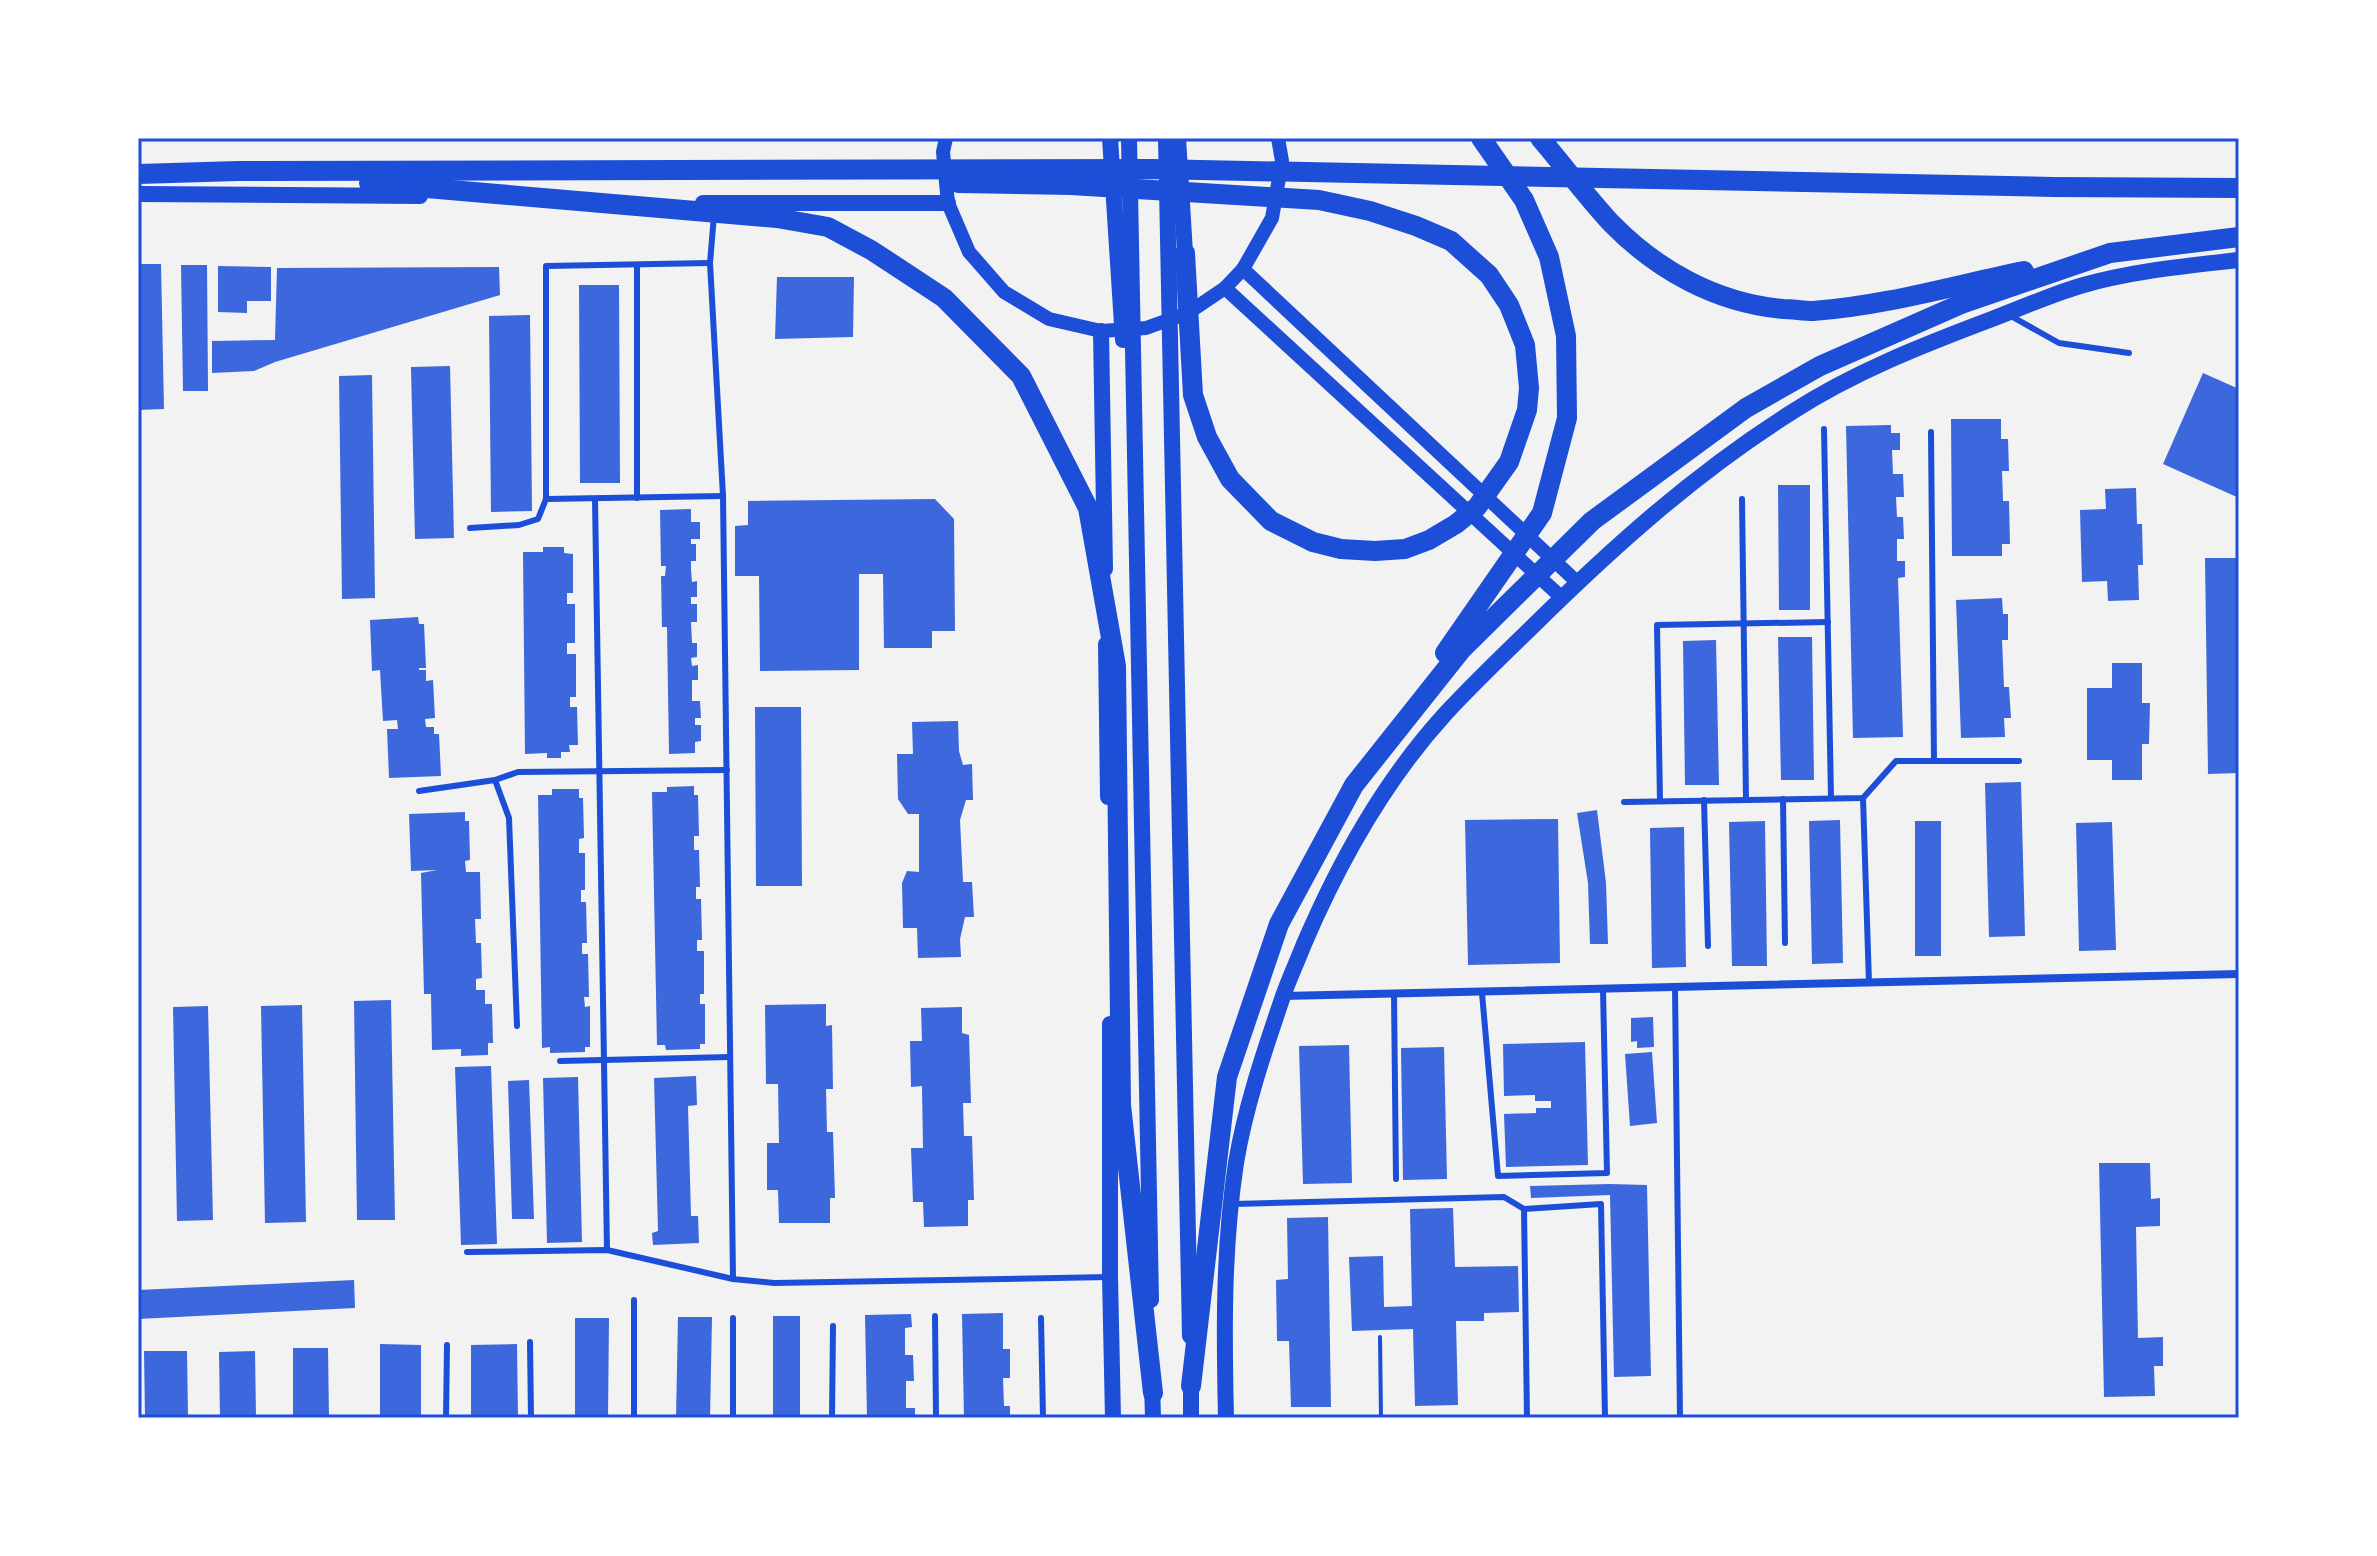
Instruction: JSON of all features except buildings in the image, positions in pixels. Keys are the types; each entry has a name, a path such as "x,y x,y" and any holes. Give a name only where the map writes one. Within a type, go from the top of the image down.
{"highway":[{"path":"1191,1386 1227,1077 1279,924 1354,785 1542,513 1567,418 1566,336 1549,257 1524,200 1481,138"},
{"path":"1540,138 1611,223 1644,252 1681,278 1714,293 1763,307 1811,311 1878,302 2110,253 2239,237"},
{"path":"138,174 238,171 1152,169 2037,187 2239,188"},
{"path":"238,171 1071,185 1319,200 1370,211 1451,241 1489,275 1509,305 1525,345 1529,388 1524,420 1509,462 1477,507 1429,540 1405,549 1341,549 1313,542 1271,521 1230,479 1207,437 1197,409 1193,395 1185,253"},
{"path":"238,171 777,218 828,227 871,250 944,298 1021,376 1088,508 1116,666 1121,1105 1153,1393"},
{"path":"1354,785 1462,649 1592,521 1734,417 1820,366 1961,304 2110,253"}],"main road":[{"path":"1110,138 1137,574"},
{"path":"1129,138 1153,1418"},
{"path":"1166,138 1191,1418"},
{"path":"1178,138 1185,253"},
{"path":"138,194 439,196 715,204 948,203"},
{"path":"1226,1418 1223,1314 1237,1161 1254,1090 1283,996 1318,912 1350,848 1388,788 1444,715 1561,597 1651,514 1728,455 1794,411 1863,373 1927,344 2081,285 2158,270 2239,260"},
{"path":"1101,331 1113,1418"}],"street":[{"path":"946,138 943,152 948,203 969,252 1004,292 1049,319 1101,331 1146,328 1188,313 1225,288 1243,269 1272,218 1282,161 1278,138"},
{"path":"1243,269 1577,582"},
{"path":"1225,288 1561,597"},
{"path":"1283,996 2239,974"}],"lane":[{"path":"715,204 710,263 723,496 733,1279"},
{"path":"470,528 519,525 538,519 546,499 546,266 710,263"},
{"path":"637,265 637,498"},
{"path":"2007,313 2059,343 2129,353"},
{"path":"1824,429 1831,798"},
{"path":"1931,432 1934,761"},
{"path":"546,499 723,496"},
{"path":"595,499 607,1250"},
{"path":"1742,499 1746,800"},
{"path":"1660,801 1657,625 1828,622"},
{"path":"1869,983 1863,798 1896,761 2019,761"},
{"path":"419,791 495,780 518,772 727,770"},
{"path":"495,780 509,818 517,1026"},
{"path":"1624,802 1863,798"},
{"path":"1783,799 1785,943"},
{"path":"1704,800 1708,946"},
{"path":"1675,987 1680,1418"},
{"path":"1482,993 1498,1176 1607,1173 1603,990"},
{"path":"1394,994 1396,1179"},
{"path":"560,1061 730,1057"},
{"path":"1232,1204 1504,1197 1524,1209 1601,1204 1605,1418"},
{"path":"1524,1209 1527,1418"},
{"path":"467,1252 607,1250 733,1279 774,1283 1110,1277"},
{"path":"634,1300 634,1418"},
{"path":"935,1316 936,1418"},
{"path":"733,1318 733,1418"},
{"path":"1041,1318 1043,1418"},
{"path":"832,1418 833,1326"},
{"path":"530,1342 531,1418"},
{"path":"446,1418 447,1345"}],"path":[{"path":"1380,1337 1381,1418"}]}
